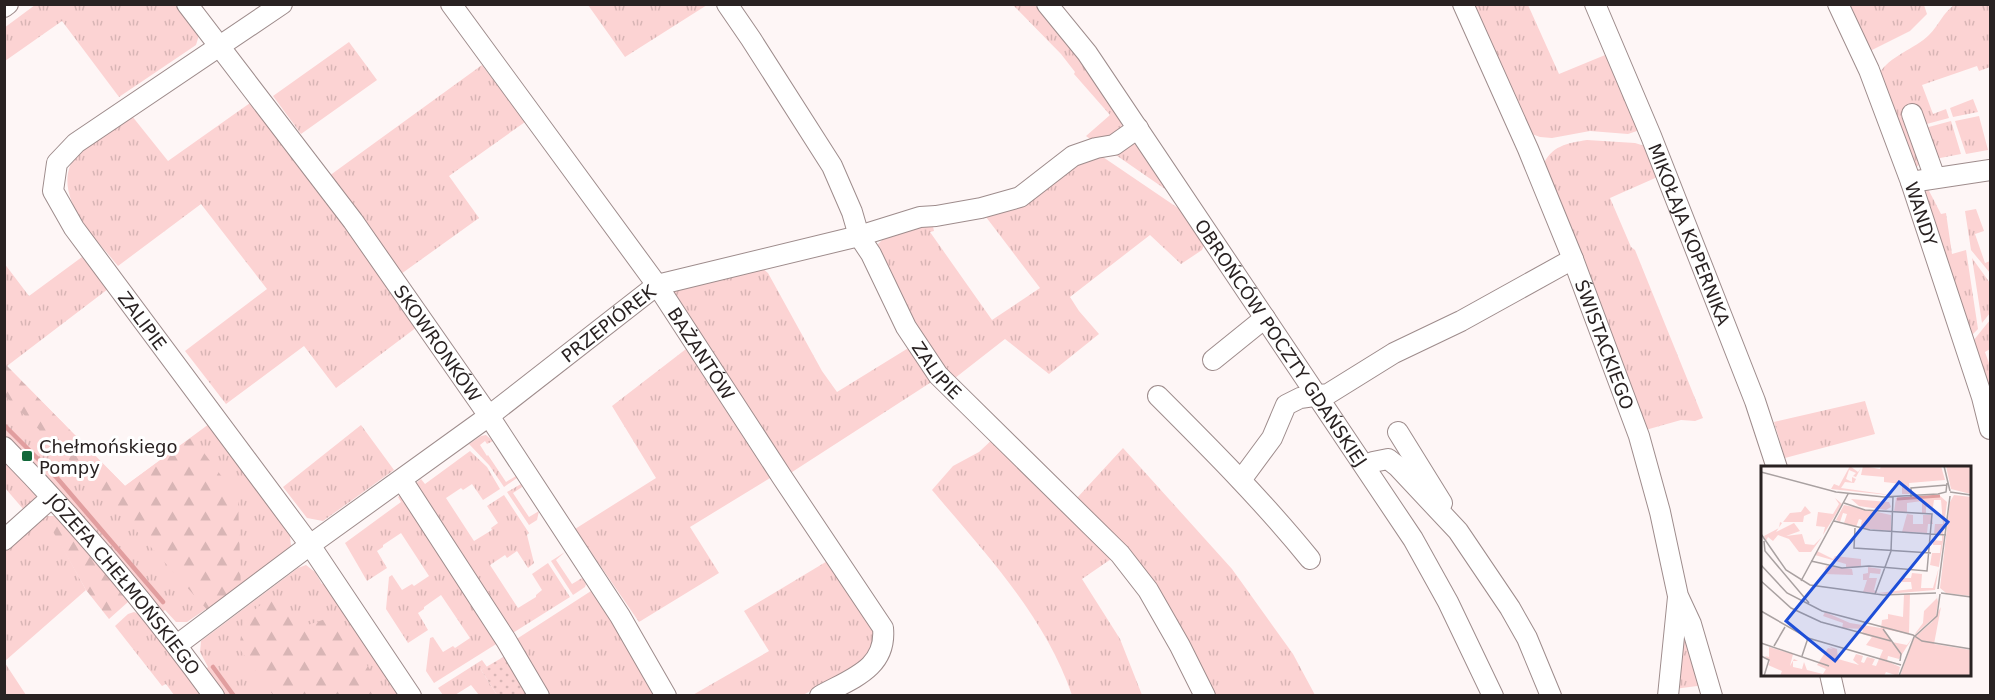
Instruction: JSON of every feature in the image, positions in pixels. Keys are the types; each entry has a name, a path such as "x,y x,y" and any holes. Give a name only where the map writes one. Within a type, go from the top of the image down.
{"street":[{"name":"SKOWRONKÓW","path":"187,4 353,221 489,416 615,608 666,696"},
{"name":"ZALIPIE","path":"282,4 76,143 57,163 53,191 74,228 310,545 411,696"},
{"name":"BAŻANTÓW","path":"451,4 657,285 884,628 881,655 874,663 820,696"},
{"name":"ZALIPIE","path":"727,4 832,166 852,212 859,236 871,254 906,327 938,375 1120,554 1148,590 1205,696"},
{"name":"OBROŃCÓW POCZTY GDAŃSKIEJ","path":"1047,4 1087,53 1365,466 1425,560 1493,696"},
{"name":"ŚWISTACKIEGO","path":"1464,4 1528,149 1573,259 1642,446 1660,512 1678,596 1691,624 1712,696"},
{"name":"MIKOŁAJA KOPERNIKA","path":"1595,4 1651,136 1755,401 1776,466"},
{"name":"WANDY","path":"1838,4 1869,70 1911,182 1986,396 1990,429"},
{"path":"1912,114 1935,178"},
{"name":"PRZEPIÓREK","path":"177,645 310,545 489,416 657,285 859,236 920,217 981,208 1020,197 1073,156 1114,145 1138,128"},
{"path":"1911,182 1990,170"},
{"path":"1241,480 1272,438 1286,405 1300,398 1328,394 1394,353 1461,321 1573,259"},
{"path":"1214,360 1265,318"},
{"path":"1158,396 1241,480 1310,559"},
{"path":"1398,432 1458,531 1516,618 1527,638 1551,696"},
{"name":"JÓZEFA CHEŁMOŃSKIEGO","path":"4,447 95,546 177,645 214,696"},
{"path":"1365,466 1388,459 1458,531"},
{"path":"402,480 506,640 539,696"},
{"path":"4,540 51,498"},
{"path":"1668,696 1678,596"},
{"path":"1830,676 1835,696"}],"green space":[{"path":"178,4 200,32 196,45 119,97 62,21 5,61 4,28 35,5"},
{"path":"588,5 707,5 625,57"},
{"path":"1013,5 1035,5 1077,54 1121,118 1122,128 1119,136 1094,142 1086,136 1110,115 1074,74 1075,72 1061,54"},
{"path":"1468,5 1528,5 1559,74 1610,53 1640,130 1628,134 1590,131 1552,138 1529,133"},
{"path":"1844,5 1924,5 1927,14 1910,31 1866,53"},
{"path":"1954,5 1990,5 1990,67 1979,71 1977,66 1922,85 1933,114 1946,109 1949,118 1923,125 1916,104 1903,109 1921,162 1916,168 1879,74 1889,62 1929,35"},
{"path":"349,42 377,80 301,134 273,96"},
{"path":"482,65 525,122 449,176 479,218 401,274 329,176"},
{"path":"1973,99 1978,112 1953,117 1950,108"},
{"path":"250,103 356,240 417,327 336,388 304,346 226,404 185,351 267,289 201,204 118,266 86,227 70,197 67,182 70,166 79,151 132,116 168,161"},
{"path":"1979,116 1988,150 1966,154 1955,121"},
{"path":"1951,121 1961,154 1935,159 1925,128"},
{"path":"1587,140 1635,143 1648,147 1662,175 1610,198 1631,247 1635,250 1703,418 1695,421 1681,420 1642,431 1543,166 1555,150 1567,144"},
{"path":"1136,141 1169,189 1165,189 1113,153"},
{"path":"1097,153 1178,208 1204,245 1202,250 1181,264 1150,235 1070,297 1099,334 1049,374 1005,339 955,378 950,377 923,342 877,253 878,244 884,238 932,222 934,231 930,232 992,320 1040,288 986,217 1017,204 1061,170"},
{"path":"1927,187 1941,214 1946,213 1952,254 1966,250 1978,329 1971,336 1923,197"},
{"path":"1976,209 1984,231 1975,234 1985,263 1990,261 1990,273 1971,250 1965,211"},
{"path":"82,257 108,289 7,366 125,486 209,424 294,533 290,536 291,546 278,557 281,561 210,613 206,609 187,622 176,622 165,610 161,613 28,460 31,458 26,452 23,454 5,435 4,263 29,296"},
{"path":"1972,258 1990,283 1990,313 1982,323"},
{"path":"761,267 768,273 822,371 837,392 910,347 933,381 789,474 670,291"},
{"path":"1990,320 1990,349 1985,352 1990,366 1990,384 1973,341"},
{"path":"686,349 770,478 690,527 719,573 639,622 575,529 656,478 612,406"},
{"path":"4,363 125,486 192,437 238,498 241,590 210,613 98,488 5,396"},
{"path":"1865,401 1875,434 1785,458 1774,422"},
{"path":"361,425 394,470 323,521 307,518 283,487"},
{"path":"486,435 493,441 487,444 485,441 480,445 487,456 506,482 516,476 517,478 504,487 489,465 469,444"},
{"path":"997,435 1114,557 1082,579 1120,639 1142,695 1072,695 1046,638 1030,612 1012,586 932,490 953,466 979,452"},
{"path":"1123,448 1232,569 1293,654 1315,695 1213,695 1123,549 1077,498"},
{"path":"470,451 487,467 500,489 483,500 472,484 446,498 474,541 492,530 491,528 498,523 487,506 504,495 529,533 527,535 534,563 528,568 517,551 507,558 505,555 490,565 518,608 536,597 542,590 532,574 548,563 570,597 508,636 414,485 421,479 425,484"},
{"path":"4,461 36,495 36,499 24,510 5,488"},
{"path":"521,484 522,487 513,493 529,517 539,511 537,520 529,525 507,492"},
{"path":"403,493 501,641 434,683 426,671 430,638 433,637 443,652 453,646 455,648 470,638 441,595 418,613 428,630 408,643 386,609 389,577 392,575 402,590 412,584 414,586 429,576 401,533 377,551 387,568 367,581 345,543 401,502 398,497"},
{"path":"45,516 56,516 52,528 86,590 5,661 4,550"},
{"path":"56,516 129,594 128,602 109,619 86,590 51,528"},
{"path":"565,552 556,560 572,584 582,578 586,584 573,595 551,561"},
{"path":"829,560 873,623 877,638 872,653 858,666 803,695 691,696 769,651 744,611"},
{"path":"306,565 315,572 322,584 326,582 402,695 223,695 205,670 208,667 200,652 201,641 298,568"},
{"path":"591,591 655,695 544,695 512,642"},
{"path":"272,596 305,626 334,616 387,695 273,695 239,648 244,618"},
{"path":"134,612 150,624 203,695 174,695 166,684 162,686 115,626 128,614"},
{"path":"1682,625 1705,685 1674,689"},
{"path":"505,656 527,695 497,695 481,670"},
{"path":"482,660 487,667 481,670 497,695 479,695 471,685 455,695 443,695 438,688"},
{"path":"5,663 26,695 5,695"}],"waterway":[{"path":"4,425 57,478 163,602"},
{"path":"213,667 234,696"}],"place":[{"name":"Chełmońskiego Pompy","path":"27,456"}]}
